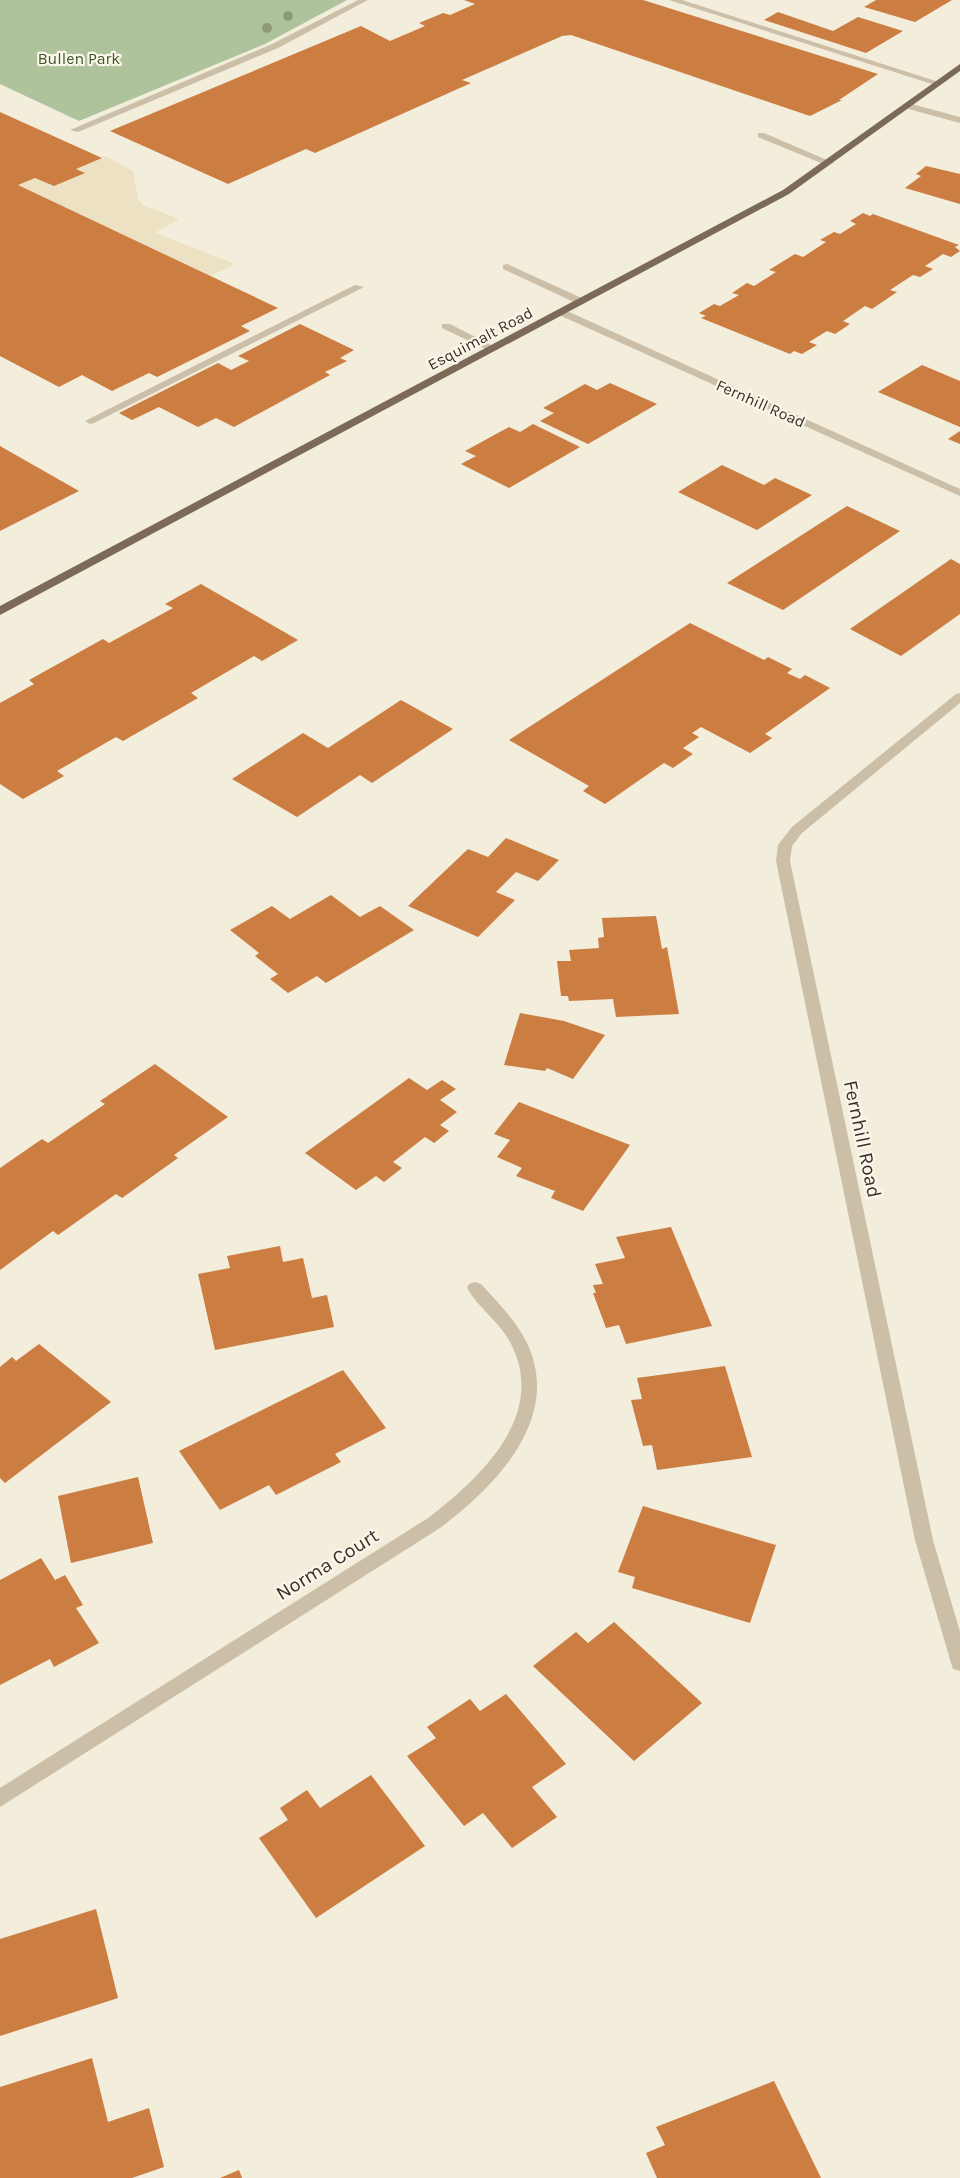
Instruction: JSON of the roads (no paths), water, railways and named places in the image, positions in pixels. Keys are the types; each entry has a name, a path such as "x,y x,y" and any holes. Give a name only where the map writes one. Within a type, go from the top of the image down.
{"main road":[{"name":"Esquimalt Road","path":"0,611 563,313 786,192 960,68"}],"street":[{"path":"75,130 274,46 364,0"},
{"path":"674,0 938,83"},
{"path":"908,106 960,120"},
{"path":"761,135 829,163"},
{"path":"507,267 582,302"},
{"path":"90,420 359,287"},
{"name":"Fernhill Road","path":"563,313 960,493"},
{"path":"446,326 494,349"},
{"name":"Fernhill Road","path":"960,697 796,830 785,844 783,861 924,1540 960,1663"},
{"name":"Norma Court","path":"0,1798 434,1523 463,1503 487,1480 522,1427 530,1401 529,1374 521,1348 506,1325 475,1288"}],"park label":[{"name":"Bullen Park","path":"79,58"}]}
